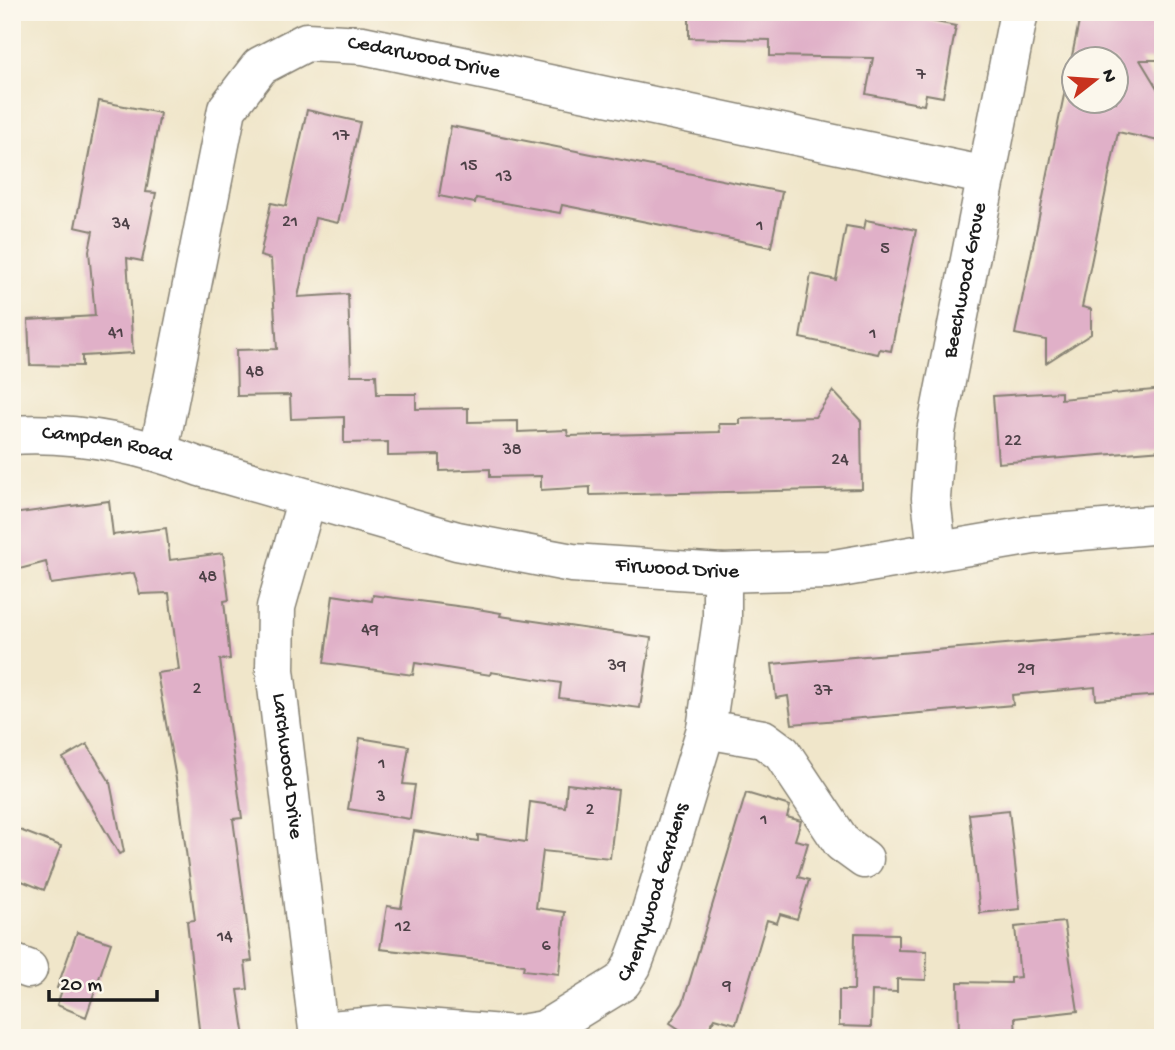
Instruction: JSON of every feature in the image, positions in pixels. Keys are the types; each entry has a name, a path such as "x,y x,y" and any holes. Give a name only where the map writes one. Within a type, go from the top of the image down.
{"street":[{"name":"Beechwood Grove","path":"937,550 931,498 936,432 1019,12"},
{"name":"Cedarwood Drive","path":"159,451 226,109 260,66 306,42 363,46 987,176"},
{"name":"Campden Road","path":"12,435 94,436 159,451 200,467"},
{"name":"Firwood Drive","path":"200,467 457,541 559,560 722,573 828,570 1033,535 1163,524"},
{"name":"Larchwood Drive","path":"307,498 276,607 275,670 319,1034"},
{"name":"Cherrywood Gardens","path":"319,1034 387,1025 515,1035 544,1030 617,986 632,966 644,933 706,729 720,646 722,573"},
{"path":"706,729 763,739 782,753 853,851"}],"building":[{"path":"689,12 901,12 901,15 956,26 943,97 926,94 924,105 866,94 873,58 770,56 770,40 689,38"},
{"path":"1081,12 1163,12 1163,60 1140,60 1163,98 1163,142 1118,132 1082,307 1091,309 1091,334 1046,363 1046,340 1015,334 1060,114 1130,116 1130,46 1074,46"},
{"path":"99,101 160,113 146,192 156,193 142,261 127,258 133,353 82,356 82,366 30,365 28,320 95,316 89,251 93,231 75,227"},
{"path":"307,110 360,122 338,223 315,218 298,297 348,294 351,375 376,375 377,394 416,394 416,409 468,408 468,422 518,421 518,432 567,430 568,436 720,432 719,424 740,424 740,419 815,417 833,391 861,421 862,489 590,495 590,487 541,490 541,476 490,477 490,469 440,471 440,455 388,456 388,442 344,443 344,417 291,419 290,395 237,396 236,350 277,349 271,259 260,256 271,203 286,206"},
{"path":"451,126 782,192 771,247 562,205 560,213 476,198 475,203 439,196"},
{"path":"866,220 916,230 891,351 880,349 878,354 800,338 811,274 836,280 846,226 864,229"},
{"path":"1163,389 1163,450 998,463 993,396 1061,392 1061,399"},
{"path":"109,501 113,535 166,528 170,560 223,553 229,600 224,601 230,659 220,660 242,818 233,819 252,961 245,962 248,989 238,990 245,1038 200,1038 187,921 195,920 178,790 157,673 179,670 169,593 140,594 134,573 51,584 46,562 12,571 12,514"},
{"path":"333,595 372,601 373,595 472,608 501,613 500,616 651,638 640,708 559,698 561,683 491,672 490,675 415,663 413,675 324,663"},
{"path":"1159,631 1163,673 1161,695 1096,700 1095,687 1012,695 1013,705 792,724 788,696 776,698 772,664"},
{"path":"360,738 409,746 403,784 415,785 410,819 348,809"},
{"path":"87,744 110,782 124,852 119,854 63,758"},
{"path":"567,784 618,790 610,858 543,851 536,908 565,912 559,974 523,970 524,965 380,949 387,906 401,908 414,831 478,841 478,835 526,842 530,802 565,807"},
{"path":"746,793 790,806 787,817 801,821 795,840 808,843 798,877 809,880 797,919 780,914 777,923 767,920 736,1024 715,1018 703,1038 693,1038 670,1023 683,1003"},
{"path":"1009,810 1020,909 980,913 969,814"},
{"path":"12,827 61,846 44,890 12,877"},
{"path":"1064,922 1078,1011 1015,1018 1016,1038 959,1038 958,982 1011,983 1011,978 1020,977 1015,927"},
{"path":"77,932 111,943 86,1017 57,1005 62,990 57,988"},
{"path":"855,933 898,934 898,950 927,951 926,980 897,979 897,992 872,991 871,1027 839,1026 839,990 854,990"}]}
